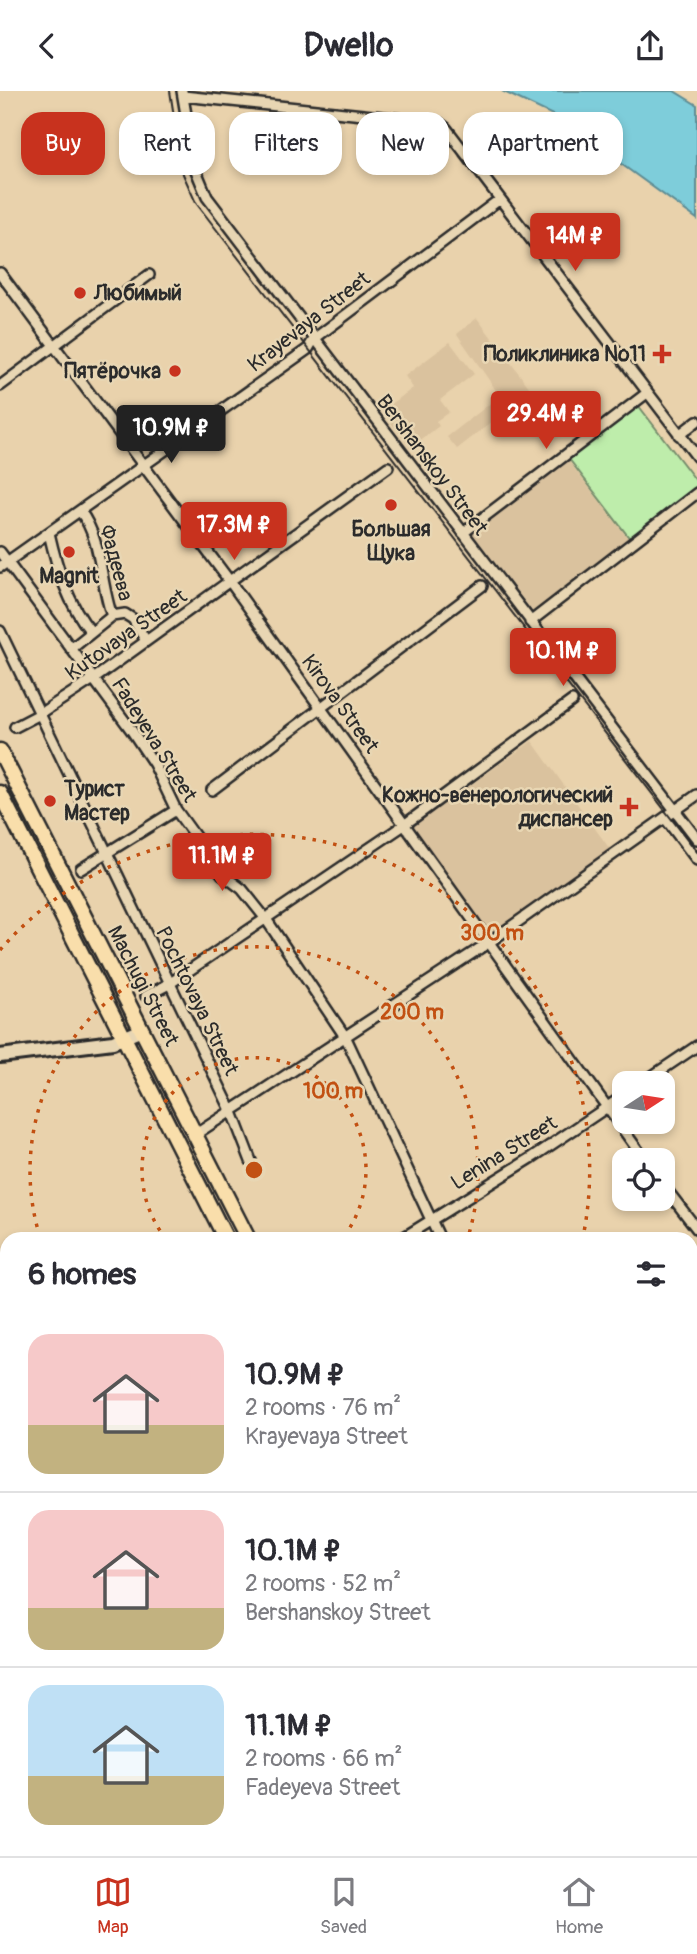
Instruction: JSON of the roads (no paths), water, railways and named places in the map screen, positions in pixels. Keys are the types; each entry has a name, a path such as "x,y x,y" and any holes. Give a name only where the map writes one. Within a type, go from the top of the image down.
{"main road":[{"name":"Machugi Street","path":"0,751 244,1232"},
{"name":"Machugi Street","path":"0,793 223,1232"},
{"path":"224,1232 221,1220 225,1215 237,1217"}],"street":[{"path":"183,94 439,123 446,128 697,457"},
{"name":"Bershanskoy Street","path":"183,94 195,168 207,197 697,839"},
{"name":"Krayevaya Street","path":"4,565 304,352 314,339 500,199"},
{"name":"Kirova Street","path":"0,273 231,583 636,1148"},
{"path":"0,386 149,275"},
{"path":"463,533 647,393"},
{"path":"679,435 697,421"},
{"name":"Kutovaya Street","path":"15,727 95,678 231,583 388,467"},
{"path":"530,622 697,493"},
{"name":"Фадеева","path":"71,649 112,616 104,593 93,531 80,511"},
{"path":"49,533 56,565 78,617 91,632"},
{"name":"Fadeyeva Street","path":"0,552 4,565 95,678 154,764 176,810 222,874 242,889 266,919 346,1038 437,1232"},
{"path":"212,790 482,586"},
{"path":"112,616 125,614 133,619 146,641"},
{"name":"Pochtovaya Street","path":"0,631 38,715 232,1112 251,1161"},
{"path":"146,996 169,985 404,825 572,701"},
{"path":"196,1134 488,943 697,795"},
{"path":"82,869 176,810"},
{"path":"665,818 697,860"},
{"path":"0,1056 124,1039 142,1030"},
{"path":"660,1071 697,1046"},
{"name":"Lenina Street","path":"411,1232 533,1157 612,1103"},
{"path":"675,1201 697,1229"}],"water":[{"path":"502,91 674,91 697,105 697,219 623,165 623,112 547,112"}],"tram line":[{"path":"170,91 183,174 196,203 697,852"}],"place":[{"name":"Любимый","path":"80,293"},
{"name":"Поликлиника №11","path":"662,354"},
{"name":"Пятёрочка","path":"175,371"},
{"name":"Большая Щука","path":"391,505"},
{"name":"Magnit","path":"69,552"},
{"name":"Турист Мастер","path":"50,801"},
{"name":"Кожно-венерологический диспансер","path":"629,807"}]}
